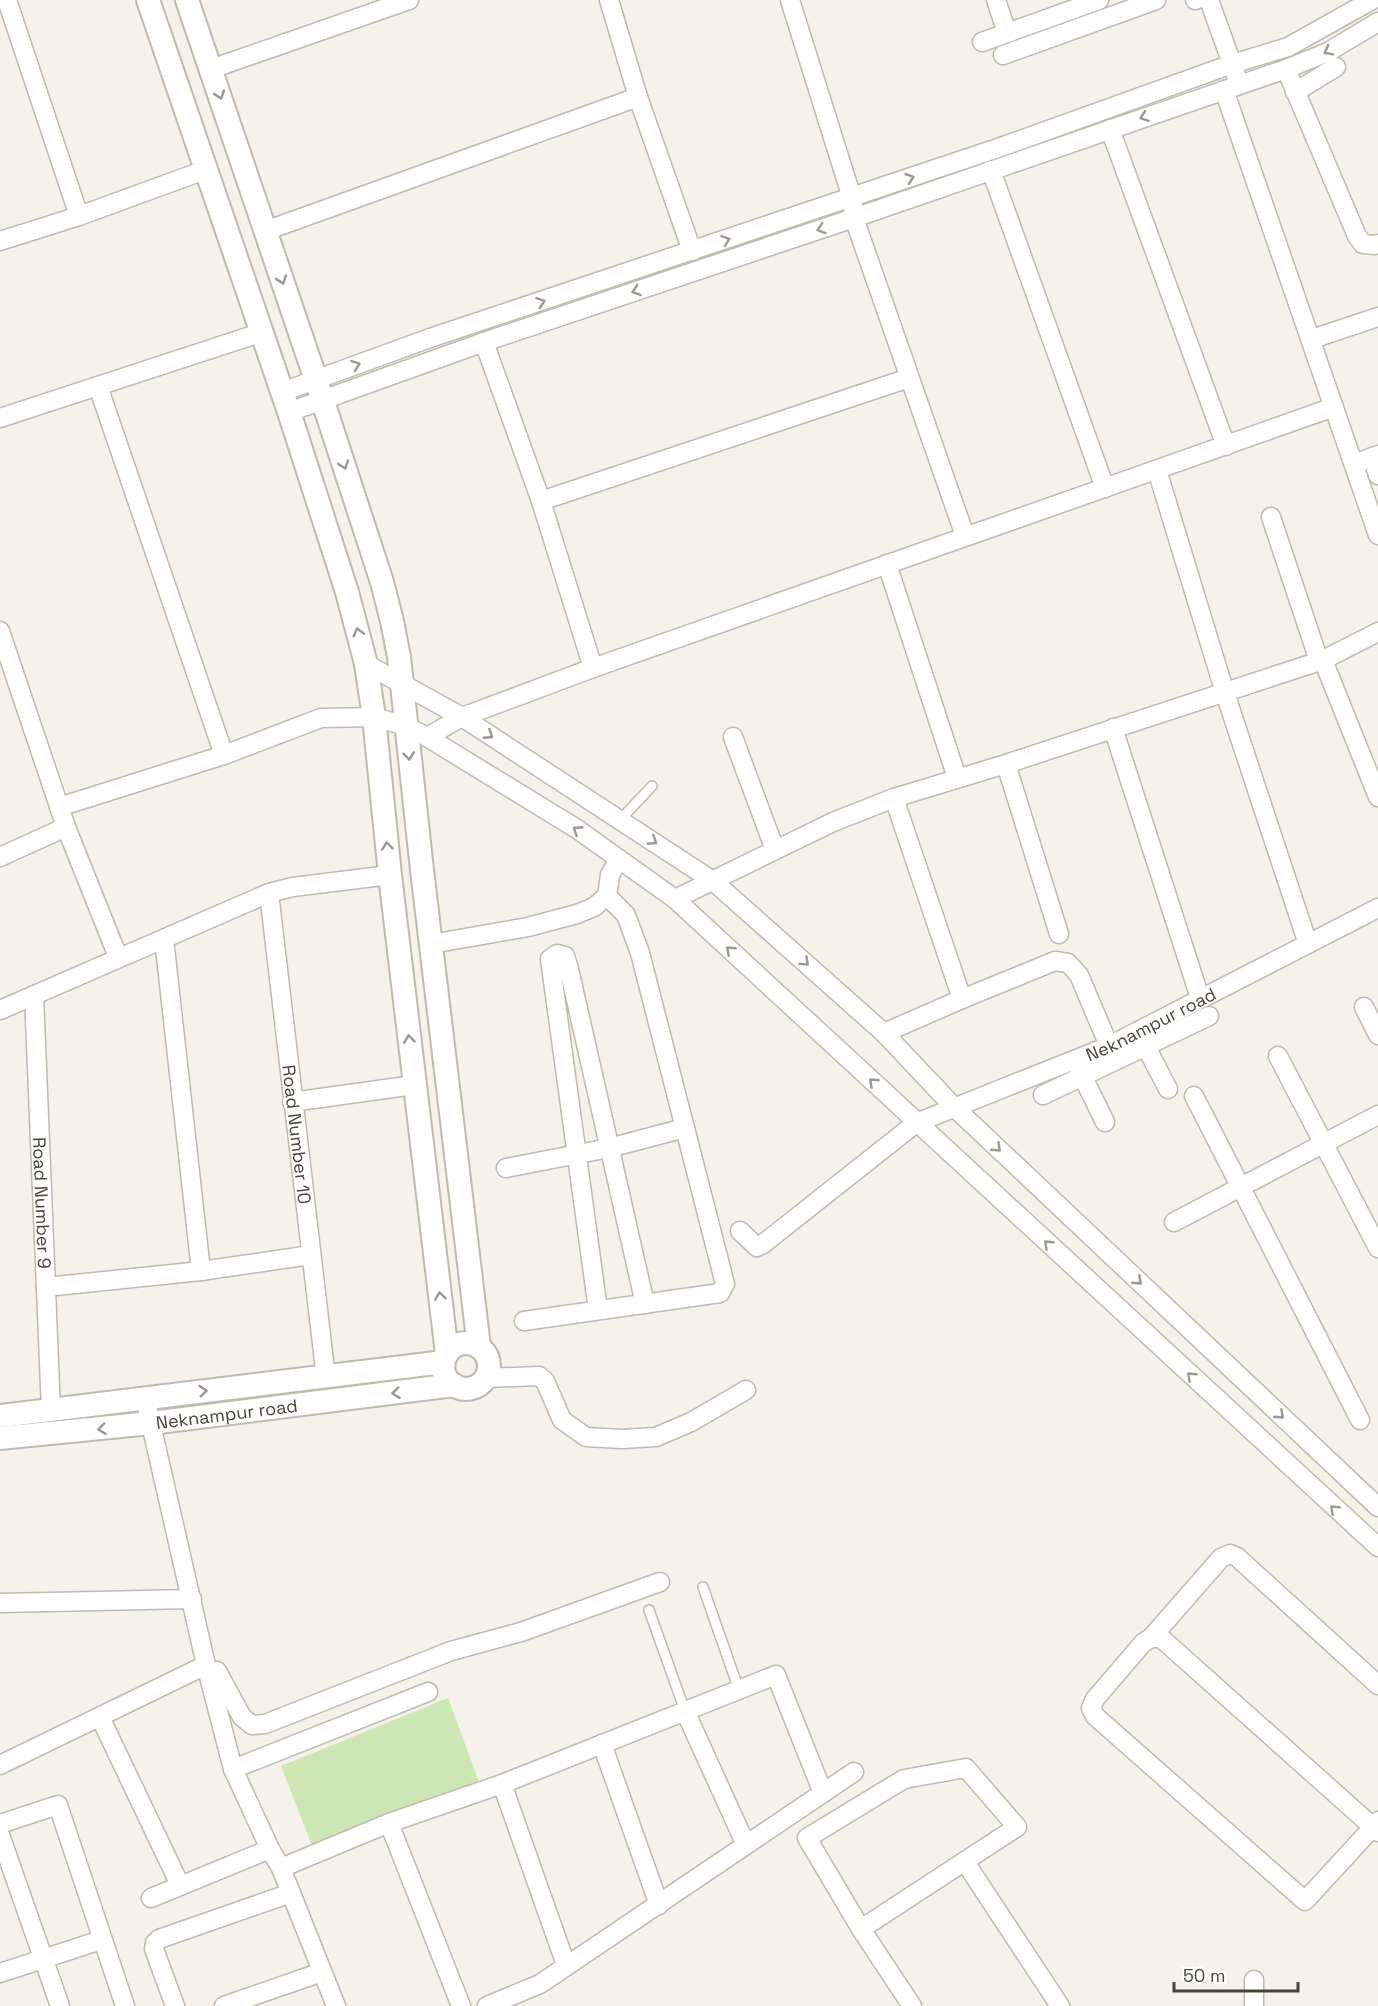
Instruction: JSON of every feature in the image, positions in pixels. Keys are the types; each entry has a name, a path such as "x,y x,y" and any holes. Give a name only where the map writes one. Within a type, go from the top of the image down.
{"street":[{"path":"7,0 79,216"},
{"path":"148,0 348,592 366,664 374,717 446,1358 444,1371 448,1379 462,1389 480,1385 486,1378 489,1361 479,1347 462,1344 453,1347 446,1358"},
{"path":"187,0 320,390 382,582 399,657 479,1347"},
{"path":"211,69 409,0"},
{"path":"609,0 638,97 692,251"},
{"path":"790,0 852,198 854,218 965,536"},
{"path":"996,0 1007,33"},
{"path":"1003,55 1156,0"},
{"path":"1209,0 1232,64 1232,88 1334,407 1378,535"},
{"path":"320,390 430,339 852,198 1232,64 1288,47 1372,0"},
{"path":"982,42 1087,3 1093,23"},
{"path":"285,402 484,342 1232,88 1328,52 1378,22"},
{"path":"1295,92 1336,67"},
{"path":"1286,69 1357,236 1363,244 1375,246 1378,244"},
{"path":"265,231 638,97"},
{"path":"1110,129 1226,446"},
{"path":"0,242 205,170"},
{"path":"991,170 1105,488"},
{"path":"1312,339 1378,317"},
{"path":"0,418 260,333"},
{"path":"484,342 541,501 593,668"},
{"path":"541,501 909,378"},
{"path":"98,386 224,755"},
{"path":"427,738 462,717 593,668 1334,407"},
{"path":"1354,464 1375,456 1378,475"},
{"path":"1156,470 1225,693 1308,944"},
{"path":"1271,517 1321,661 1378,797"},
{"path":"887,564 957,777"},
{"path":"0,631 66,827 118,957"},
{"path":"675,899 833,822 894,798 1006,764 1321,661 1378,632"},
{"path":"366,664 462,717 713,880 884,1033 954,1107 1378,1507"},
{"path":"59,807 224,755 321,718 374,717 406,726 577,829 675,899 1378,1547"},
{"path":"1113,728 1200,998"},
{"path":"733,737 775,850"},
{"path":"1006,764 1059,934"},
{"path":"894,798 962,999"},
{"path":"0,857 66,827"},
{"path":"431,944 528,927 577,914 594,906 607,896 610,875 619,859"},
{"path":"0,1010 269,892 390,875"},
{"name":"Road Number 10","path":"269,892 326,1378"},
{"path":"524,1321 720,1293 725,1284 640,953 626,915 607,896"},
{"name":"Neknampur road","path":"740,1231 757,1246 763,1244 916,1123 1109,1046 1142,1039 1200,998 1378,908"},
{"path":"164,939 201,1271"},
{"path":"598,1310 550,959 556,954 565,956 569,969 645,1304"},
{"path":"884,1033 1055,961 1068,963 1079,975 1109,1046"},
{"name":"Road Number 9","path":"34,995 51,1411"},
{"path":"1364,1007 1378,1035"},
{"path":"1043,1095 1083,1077 1142,1039 1209,1016"},
{"path":"1142,1039 1168,1089"},
{"path":"1278,1056 1378,1248"},
{"path":"1075,1059 1105,1122"},
{"path":"292,1102 414,1085"},
{"path":"1194,1096 1360,1420"},
{"path":"1174,1222 1378,1115"},
{"path":"506,1168 609,1148 685,1128"},
{"path":"46,1287 201,1271 311,1255"},
{"name":"Neknampur road","path":"0,1416 326,1378 446,1358"},
{"path":"486,1378 539,1376 545,1381 562,1420 586,1437 622,1439 656,1437 691,1422 746,1390"},
{"name":"Neknampur road","path":"0,1438 151,1423 454,1385"},
{"path":"145,1398 233,1768 281,1868 336,2006"},
{"path":"1151,1638 1161,1638 1376,1826 1305,1901 1095,1716 1091,1708 1095,1699 1143,1643 1151,1638 1221,1558 1230,1554 1237,1557 1378,1685"},
{"path":"0,1765 208,1669 216,1671 242,1717 252,1725 265,1724 451,1651 521,1632 660,1582"},
{"path":"0,1603 192,1599"},
{"path":"281,1868 389,1823 502,1784 776,1675 823,1793"},
{"path":"233,1768 428,1692"},
{"path":"686,1711 746,1845"},
{"path":"100,1717 180,1886"},
{"path":"602,1744 659,1905"},
{"path":"861,1929 1017,1827 966,1768 904,1779 807,1838 861,1929 912,2006"},
{"path":"487,2006 540,1984 854,1772"},
{"path":"502,1784 566,1965"},
{"path":"0,1824 58,1806 125,2006"},
{"path":"389,1823 461,2006"},
{"path":"0,1835 60,2006"},
{"path":"151,1898 270,1849"},
{"path":"965,1862 1060,2006"},
{"path":"175,2006 154,1949 159,1939 291,1893"},
{"path":"0,1973 101,1940"},
{"path":"224,2006 322,1972"},
{"path":"1254,1980 1254,2006"}],"lane":[{"path":"620,820 652,786"},
{"path":"703,1587 739,1690"},
{"path":"650,1610 686,1711"}],"green space":[{"path":"448,1698 479,1782 313,1848 281,1766"}]}
